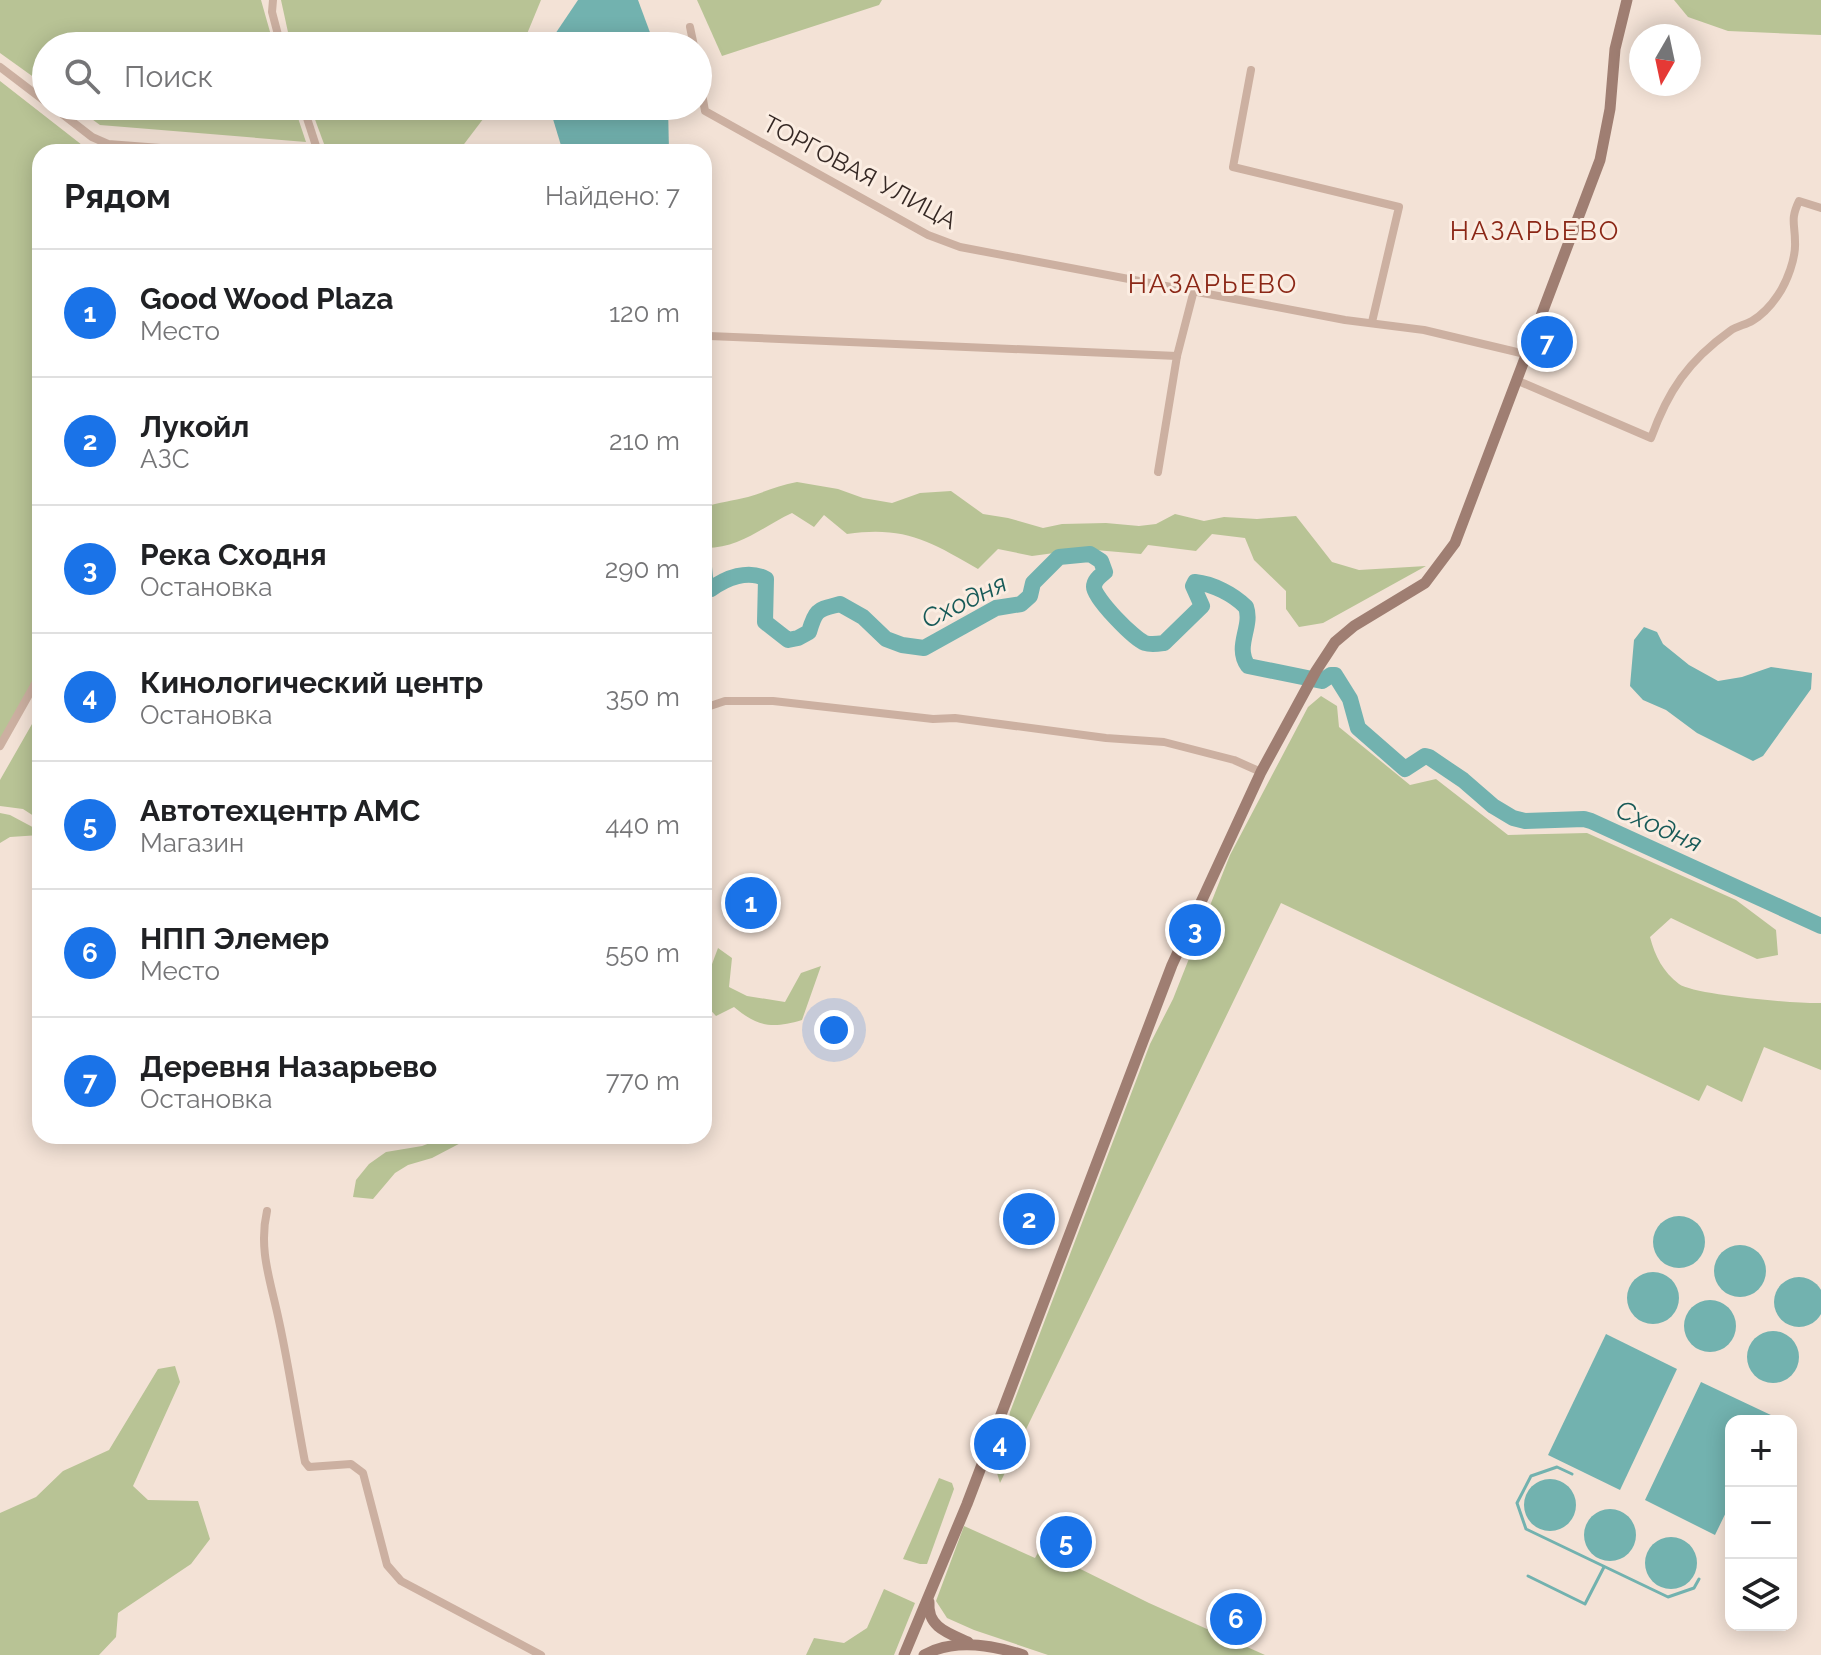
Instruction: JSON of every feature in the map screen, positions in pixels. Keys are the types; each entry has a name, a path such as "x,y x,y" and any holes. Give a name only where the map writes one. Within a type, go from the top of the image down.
{"street":[{"path":"273,0 272,12 277,32"},
{"path":"904,1655 930,1596 1172,965 1261,772 1335,642 1354,626 1425,583 1455,543 1606,140 1615,49 1627,0"},
{"path":"690,27 691,32"},
{"path":"0,67 32,91"},
{"path":"1251,70 1233,167 1399,207 1372,322"},
{"name":"ТОРГОВАЯ УЛИЦА","path":"712,115 928,235 960,247 1345,320 1424,330 1525,354"},
{"path":"70,120 92,137 108,144"},
{"path":"308,120 315,144"},
{"path":"1516,380 1651,438 1662,408 1679,378 1731,330 1760,314 1780,292 1793,258 1796,241 1792,227 1793,214 1799,201 1821,208"},
{"path":"1158,472 1177,356 1194,290"},
{"path":"712,336 1177,356"},
{"path":"0,746 32,689"},
{"path":"712,705 725,701 773,701 1164,742 1234,760 1261,772"},
{"path":"267,1211 262,1233 264,1255 305,1462 309,1467 351,1464 363,1473 387,1565 401,1581 541,1655"},
{"path":"930,1596 928,1613 935,1625 973,1644 1023,1655"},
{"path":"924,1655 944,1646 973,1644"}],"green space":[{"path":"0,0 261,0 270,32 32,32 32,76 0,53"},
{"path":"281,0 541,0 528,32 288,32"},
{"path":"697,0 882,0 879,5 722,56"},
{"path":"1674,0 1821,0 1821,35 1728,31 1688,17"},
{"path":"0,81 32,106 32,120 50,120 81,144 32,144 32,684 0,741"},
{"path":"93,120 299,120 306,142 100,125"},
{"path":"315,120 482,120 464,144 324,144"},
{"path":"797,482 892,503 920,493 951,491 983,514 1043,528 1062,524 1106,523 1139,526 1156,524 1175,514 1204,521 1224,517 1257,519 1296,516 1332,562 1359,570 1426,566 1323,623 1299,627 1286,609 1286,591 1254,560 1245,538 1212,534 1196,551 1148,545 1141,554 1084,549 1032,556 998,549 978,569 916,538 885,532 847,534 824,515 814,527 792,513 739,541 712,547 712,505"},
{"path":"1321,696 1337,706 1339,727 1410,785 1436,779 1508,835 1587,833 1736,900 1776,930 1778,955 1757,959 1671,918 1650,937 1657,957 1673,979 1689,988 1747,998 1821,1003 1821,1070 1764,1047 1742,1102 1707,1085 1699,1101 1281,903 1000,1483 994,1463 1005,1440 1010,1412 1150,1044 1173,999 1230,855 1308,707"},
{"path":"32,724 32,815 23,809 0,806 0,780"},
{"path":"0,813 32,827 32,836 10,837 0,843"},
{"path":"718,948 732,958 729,987 747,996 785,1002 801,973 821,966 802,1020 782,1025 758,1022 734,1007 716,1016 712,1012 712,967"},
{"path":"459,1144 395,1173 373,1199 353,1197 356,1180 369,1164 386,1152"},
{"path":"175,1366 180,1382 133,1486 148,1500 198,1501 210,1539 191,1564 118,1613 116,1637 99,1655 0,1655 0,1513 36,1497 63,1471 109,1450 158,1369"},
{"path":"939,1478 952,1483 954,1489 927,1564 903,1559"},
{"path":"964,1526 1035,1558 1040,1549 1265,1655 1048,1655 974,1630 947,1618 936,1601"},
{"path":"884,1589 915,1603 894,1655 806,1655 814,1638 844,1643 867,1628"}],"water":[{"path":"578,0 638,0 650,32 556,32"},
{"path":"553,120 668,120 669,144 561,144"},
{"path":"1644,627 1657,632 1663,644 1689,665 1718,681 1771,667 1812,673 1811,689 1763,756 1753,761 1697,733 1666,710 1643,700 1630,686 1634,640"},
{"path":"1679,1216 1697,1224 1705,1242 1697,1260 1679,1268 1661,1260 1653,1242 1661,1224"},
{"path":"1740,1245 1758,1253 1766,1271 1758,1289 1740,1297 1722,1289 1714,1271 1722,1253"},
{"path":"1653,1272 1671,1280 1679,1298 1671,1316 1653,1324 1635,1316 1627,1298 1635,1280"},
{"path":"1799,1277 1817,1284 1822,1292 1822,1312 1817,1320 1799,1327 1781,1320 1774,1302 1781,1284"},
{"path":"1710,1300 1728,1308 1736,1326 1728,1344 1710,1352 1692,1344 1684,1326 1692,1308"},
{"path":"1773,1331 1791,1339 1799,1357 1791,1375 1773,1383 1755,1375 1747,1357 1755,1339"},
{"path":"1606,1334 1677,1369 1620,1490 1548,1455"},
{"path":"1701,1382 1771,1415 1725,1415 1725,1514 1715,1535 1645,1500"},
{"path":"1550,1479 1568,1487 1576,1505 1568,1523 1550,1531 1532,1523 1524,1505 1532,1487"},
{"path":"1610,1509 1628,1517 1636,1535 1628,1553 1610,1561 1592,1553 1584,1535 1592,1517"},
{"path":"1671,1537 1689,1545 1697,1563 1689,1581 1671,1589 1653,1581 1645,1563 1653,1545"}],"waterway":[{"name":"Сходня","path":"712,588 737,576 752,575 766,579 765,622 788,640 809,632 819,611 840,604 863,617 886,639 924,648 996,608 1021,604 1030,596 1033,583 1059,557 1090,554 1101,561 1105,572 1095,582 1096,592 1124,626 1147,644 1164,643 1202,606 1193,586 1195,582 1209,585 1229,594 1246,607 1248,614 1243,651 1248,666 1322,681 1335,675 1350,699 1358,728 1405,769 1425,756 1429,757 1513,818 1525,821 1591,821 1821,926"},
{"path":"1572,1474 1557,1467 1531,1476 1517,1503 1526,1529 1668,1597 1694,1588 1699,1579"},
{"path":"1528,1576 1585,1604 1604,1567"}],"place":[{"name":"Деревня Назарьево","path":"1547,342"},
{"name":"Good Wood Plaza","path":"751,903"},
{"name":"Река Сходня","path":"1195,930"},
{"name":"Лукойл","path":"1029,1219"},
{"name":"Кинологический центр","path":"1000,1444"},
{"name":"Автотехцентр АМС","path":"1066,1542"},
{"name":"НПП Элемер","path":"1236,1619"}],"district":[{"name":"НАЗАРЬЕВО","path":"1535,231"},
{"name":"НАЗАРЬЕВО","path":"1213,284"}]}
